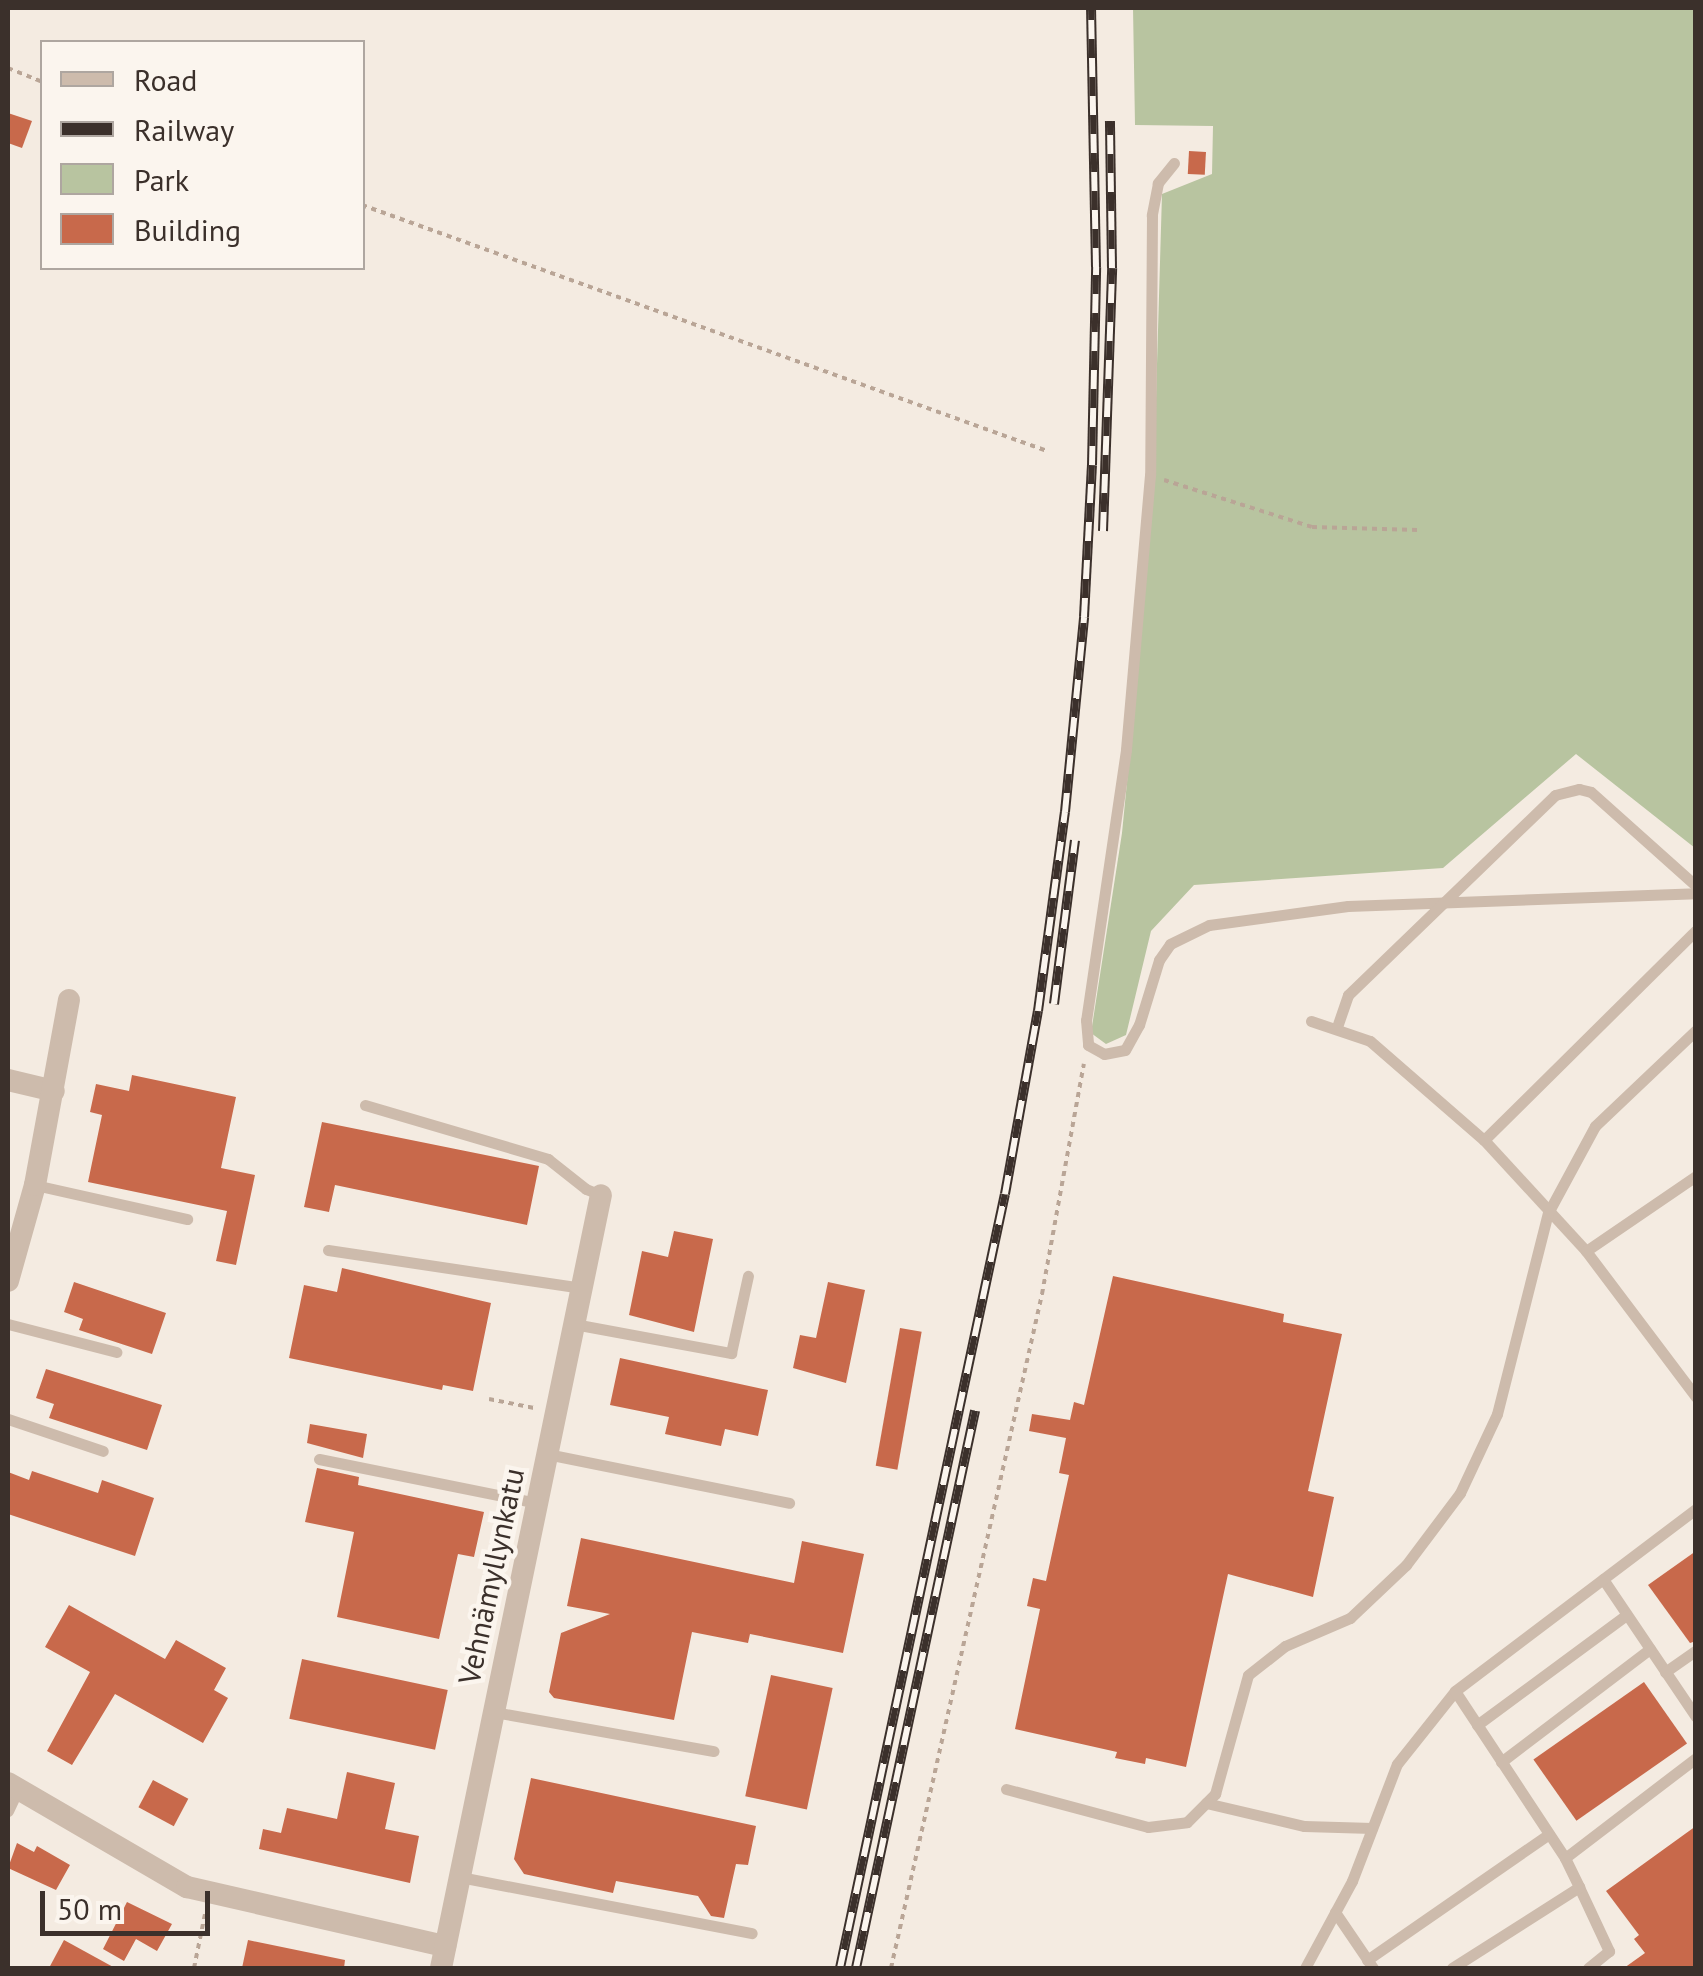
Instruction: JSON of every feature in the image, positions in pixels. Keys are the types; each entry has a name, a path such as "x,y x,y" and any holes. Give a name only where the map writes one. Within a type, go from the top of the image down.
{"street":[{"path":"8,1281 35,1185 69,1000"},
{"path":"8,1080 54,1091"},
{"name":"Vehnämyllynkatu","path":"443,1957 601,1195"},
{"path":"11,1794 187,1887 443,1957"}],"lane":[{"path":"1174,164 1158,184 1152,215 1150,475 1126,750 1086,1020 1088,1045 1104,1054 1115,1054 1133,1042 1159,960 1170,944 1188,932 1348,906 1696,889"},
{"path":"1336,1027 1348,994 1546,800 1580,789 1603,800 1696,889"},
{"path":"1484,1140 1696,930"},
{"path":"1311,1020 1370,1042 1484,1140 1586,1252 1696,1397"},
{"path":"1006,1789 1148,1827 1188,1822 1215,1794 1248,1675 1286,1646 1350,1618 1406,1566 1460,1493 1497,1414 1548,1213 1595,1126 1696,1030"},
{"path":"365,1105 548,1158 586,1189 601,1195"},
{"path":"1586,1252 1696,1176"},
{"path":"35,1185 188,1219"},
{"path":"328,1250 582,1288"},
{"path":"574,1324 730,1353 748,1276"},
{"path":"8,1324 116,1352"},
{"path":"8,1419 102,1451"},
{"path":"547,1454 789,1503"},
{"path":"319,1459 537,1503"},
{"path":"1305,1968 1335,1912 1397,1764 1454,1691 1696,1509"},
{"path":"1602,1579 1696,1717"},
{"path":"1477,1725 1626,1614"},
{"path":"1501,1762 1650,1650"},
{"path":"1665,1672 1696,1650"},
{"path":"1454,1691 1565,1858 1609,1951 1588,1968"},
{"path":"494,1712 714,1750"},
{"path":"1565,1858 1696,1758"},
{"path":"1206,1803 1304,1826 1372,1828"},
{"path":"1335,1912 1370,1964 1549,1834"},
{"path":"460,1877 752,1933"},
{"path":"1452,1968 1579,1887"}],"path":[{"path":"8,68 40,81"},
{"path":"365,205 1047,452"},
{"path":"1150,475 1312,527 1418,530"},
{"path":"891,1968 1042,1294 1088,1045"},
{"path":"489,1399 539,1409"},
{"path":"194,1968 210,1892"}],"green space":[{"path":"1133,8 1695,8 1695,848 1576,754 1443,868 1194,885 1151,931 1126,1035 1106,1044 1091,1033 1122,833 1139,660 1156,398 1162,194 1212,174 1213,126 1135,125"}],"building":[{"path":"8,113 32,121 22,148 8,143"},
{"path":"1189,151 1206,152 1205,175 1188,174"},
{"path":"132,1075 236,1097 221,1168 255,1175 236,1265 216,1261 227,1211 88,1182 102,1115 90,1112 96,1084 129,1091"},
{"path":"322,1122 539,1166 527,1225 335,1185 329,1212 304,1207"},
{"path":"674,1231 713,1239 694,1332 629,1315 642,1251 668,1257"},
{"path":"342,1268 491,1303 473,1391 443,1385 442,1390 289,1358 304,1285 337,1292"},
{"path":"1113,1276 1284,1314 1283,1322 1342,1334 1308,1491 1334,1497 1313,1597 1228,1574 1186,1767 1146,1758 1145,1764 1115,1758 1117,1752 1015,1729 1040,1609 1027,1606 1033,1578 1046,1581 1069,1475 1059,1473 1066,1438 1029,1431 1032,1414 1070,1420 1074,1402 1084,1405"},
{"path":"74,1282 166,1313 152,1354 79,1330 83,1319 64,1312"},
{"path":"828,1282 865,1290 846,1383 793,1368 800,1335 816,1338"},
{"path":"900,1328 922,1332 897,1470 876,1466"},
{"path":"620,1358 768,1390 758,1436 725,1429 721,1446 665,1434 669,1417 610,1405"},
{"path":"46,1369 162,1405 147,1450 49,1418 54,1404 36,1398"},
{"path":"310,1424 367,1434 363,1458 307,1443"},
{"path":"317,1468 359,1477 358,1485 484,1512 474,1557 458,1554 439,1639 337,1617 354,1532 305,1522"},
{"path":"32,1471 98,1493 102,1480 154,1498 135,1556 8,1514 8,1472 29,1480"},
{"path":"581,1538 794,1583 802,1541 864,1554 843,1653 750,1634 748,1643 692,1632 674,1720 554,1698 549,1692 561,1633 610,1614 567,1606"},
{"path":"1696,1551 1696,1641 1690,1643 1648,1585"},
{"path":"69,1605 165,1659 176,1640 226,1668 214,1690 228,1698 203,1743 115,1694 72,1765 47,1751 90,1672 45,1647"},
{"path":"302,1659 448,1690 435,1750 289,1719"},
{"path":"771,1675 833,1688 807,1809 745,1796"},
{"path":"1644,1682 1687,1743 1576,1821 1533,1759"},
{"path":"347,1772 395,1783 385,1829 419,1836 410,1883 259,1849 263,1829 281,1833 287,1808 337,1819"},
{"path":"531,1778 756,1826 748,1865 736,1864 724,1918 711,1916 698,1896 616,1881 613,1893 524,1874 514,1859"},
{"path":"153,1780 188,1799 174,1826 138,1807"},
{"path":"1696,1826 1696,1968 1624,1968 1645,1953 1634,1939 1639,1935 1606,1891"},
{"path":"17,1843 34,1852 37,1846 70,1865 56,1890 8,1868"},
{"path":"127,1902 172,1924 157,1951 136,1939 124,1961 103,1949"},
{"path":"64,1940 115,1968 49,1968"},
{"path":"248,1940 345,1960 344,1968 242,1968"}],"railway":[{"path":"840,1968 1005,1194 1038,1011 1065,812 1084,617 1092,465 1096,267 1091,8"},
{"path":"1103,531 1112,268 1110,121"},
{"path":"1054,1004 1075,840"},
{"path":"856,1968 975,1411"}]}
